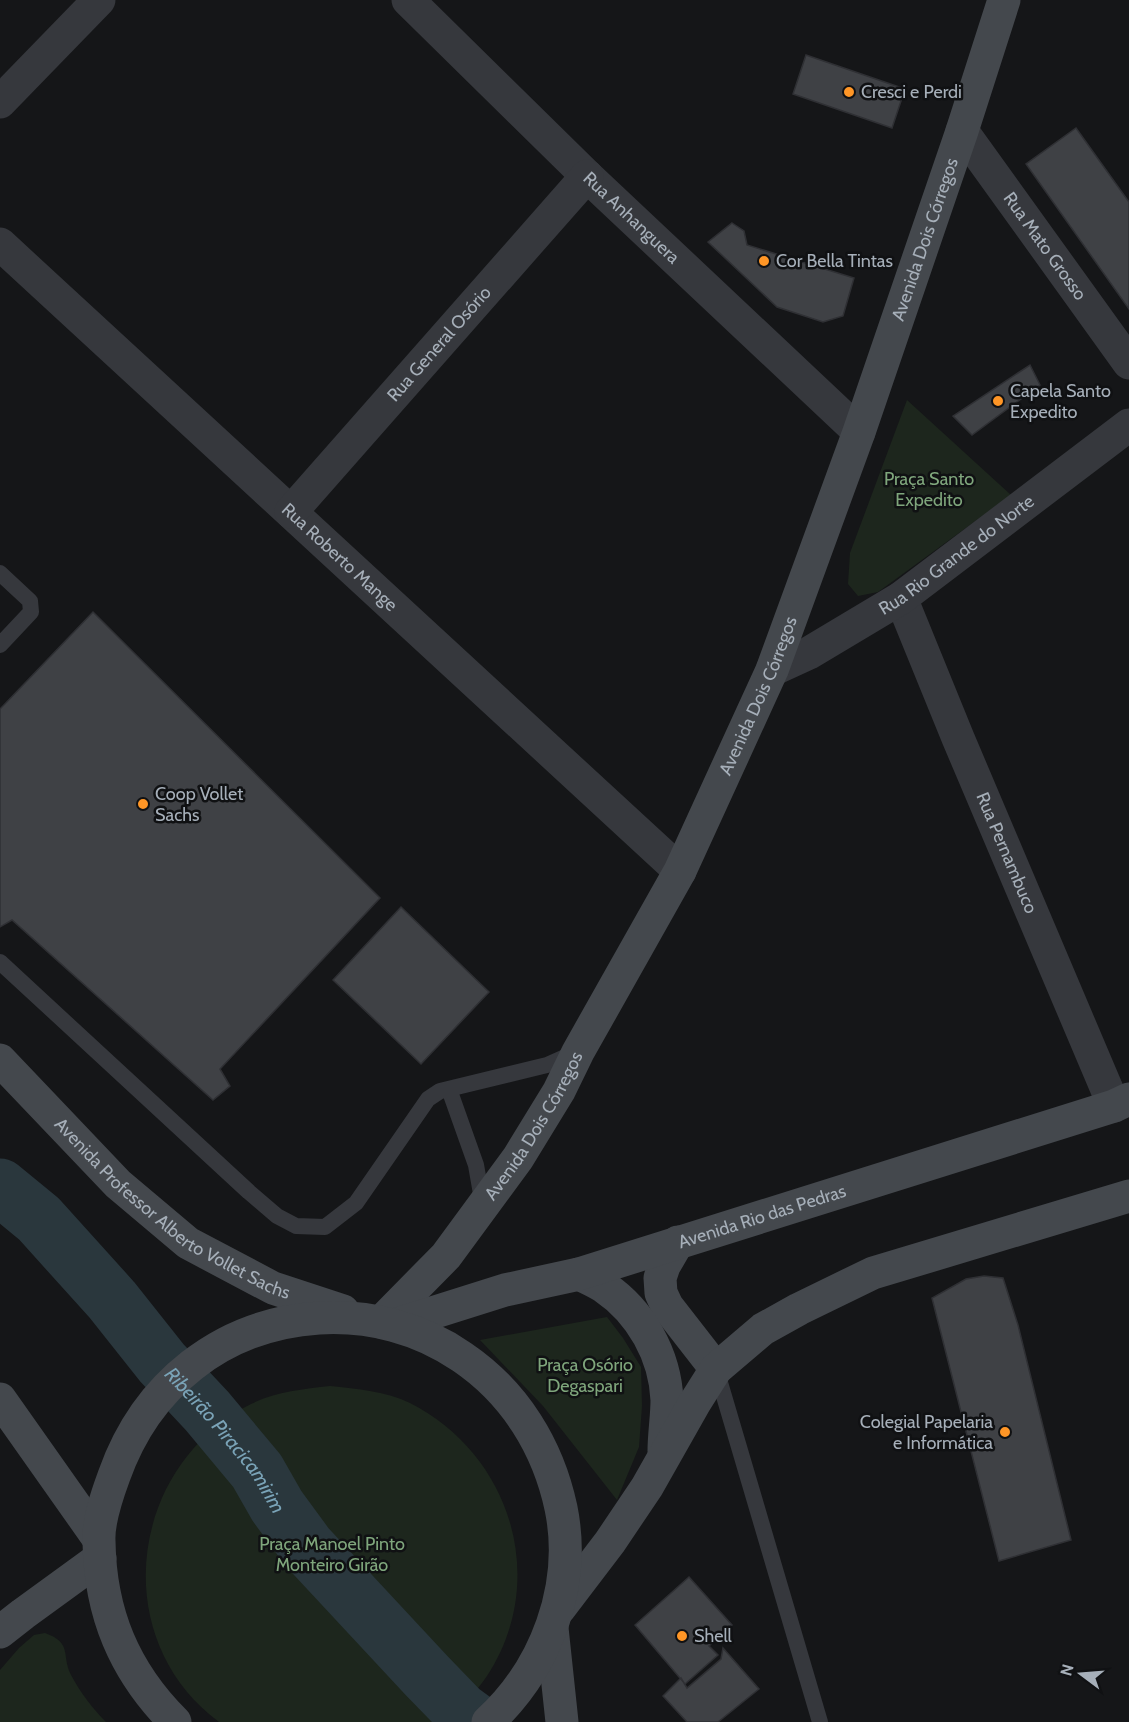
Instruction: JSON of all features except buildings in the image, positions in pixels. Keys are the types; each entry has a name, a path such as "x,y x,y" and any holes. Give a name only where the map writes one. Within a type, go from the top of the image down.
{"main road":[{"name":"Avenida Dois Córregos","path":"380,1322 446,1256 518,1158 559,1091 578,1052 680,871 772,670 859,432 962,132 1004,0"},
{"name":"Avenida Professor Alberto Vollet Sachs","path":"0,1060 118,1184 188,1243 273,1287 380,1322"},
{"name":"Avenida Rio das Pedras","path":"380,1322 579,1274 1121,1102"},
{"path":"562,1722 553,1621 647,1487 716,1369 763,1329 873,1273 1129,1196"},
{"path":"678,1242 664,1266 660,1278 661,1293 667,1305 716,1369"},
{"path":"579,1274 603,1286 624,1304 642,1324 655,1348 663,1374 667,1401 664,1459"},
{"path":"175,1722 144,1688 121,1648 106,1604 99,1548 107,1496 123,1451 153,1402 173,1381 219,1347 272,1325 304,1319 335,1317 380,1322 414,1331 451,1349 484,1373 512,1402 535,1436 555,1484 564,1534 563,1575 553,1621 535,1664 512,1698 488,1722"},
{"path":"0,1399 99,1548"},
{"path":"0,1632 99,1548"}],"street":[{"path":"0,102 99,0"},
{"name":"Rua Anhanguera","path":"408,0 587,176 859,432"},
{"name":"Rua Mato Grosso","path":"962,132 1129,363"},
{"name":"Rua General Osório","path":"291,512 587,176"},
{"name":"Rua Roberto Mange","path":"0,244 680,871"},
{"name":"Rua Rio Grande do Norte","path":"772,670 809,653 901,598 1129,425"},
{"name":"Rua Pernambuco","path":"901,598 958,738 1121,1102"}],"lane":[{"path":"0,573 30,601 31,612 0,645"},
{"path":"0,962 241,1185 277,1216 296,1226 325,1227 356,1203 428,1099 440,1091 547,1065 578,1052"},
{"path":"449,1089 476,1165 483,1206"},
{"path":"716,1369 820,1722"}],"green space":[{"name":"Praça Santo Expedito","path":"907,400 1011,495 878,592 858,596 848,584 850,553"},
{"name":"Praça Osório Degaspari","path":"607,1317 641,1367 642,1406 639,1447 617,1500 543,1406 480,1340"},
{"name":"Praça Manoel Pinto Monteiro Girão","path":"330,1386 371,1391 401,1399 445,1425 474,1454 495,1486 510,1523 517,1561 516,1600 506,1639 482,1683 455,1712 442,1722 219,1722 183,1687 159,1646 147,1601 147,1555 157,1510 178,1468 210,1432 251,1404 279,1394"},
{"path":"45,1633 63,1645 71,1675 87,1700 106,1722 0,1722 0,1670 34,1635"}],"waterway":[{"name":"Ribeirão Piracicamirim","path":"0,1187 39,1219 112,1300 162,1363 207,1411 257,1471 277,1506 307,1547 427,1676 461,1711 476,1722"}],"place":[{"name":"Cresci e Perdi","path":"849,92"},
{"name":"Cor Bella Tintas","path":"764,261"},
{"name":"Capela Santo Expedito","path":"998,401"},
{"name":"Coop Vollet Sachs","path":"143,804"},
{"name":"Colegial Papelaria e Informática","path":"1005,1432"},
{"name":"Shell","path":"682,1636"}]}
